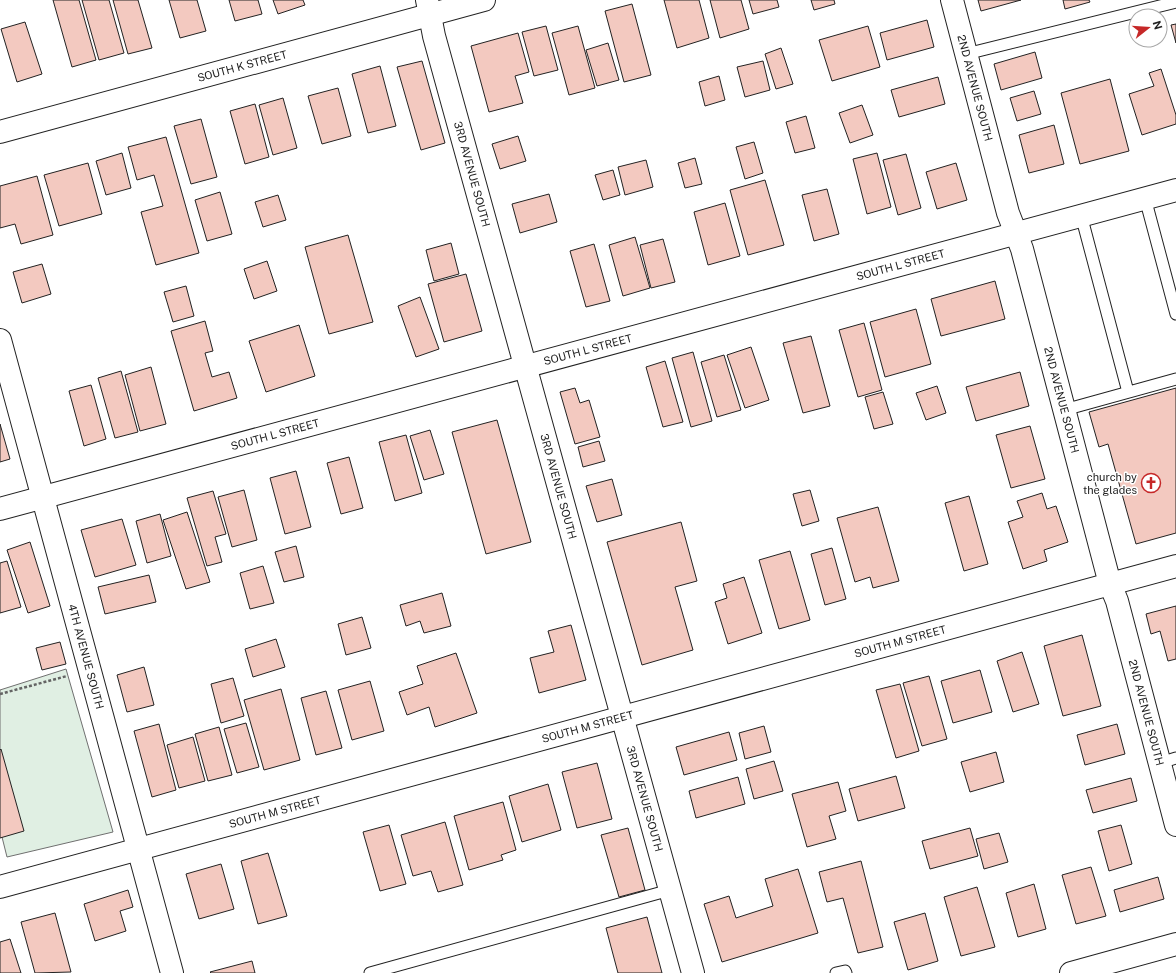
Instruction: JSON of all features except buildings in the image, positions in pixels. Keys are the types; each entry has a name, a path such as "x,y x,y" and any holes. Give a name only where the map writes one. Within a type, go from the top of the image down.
{"street":[{"name":"SOUTH K STREET","path":"0,132 429,7 484,0"},
{"name":"2ND AVENUE SOUTH","path":"952,0 1014,234 1022,249 1110,584 1117,601 1168,761 1176,825"},
{"name":"3RD AVENUE SOUTH","path":"429,7 434,36 693,973"},
{"name":"SOUTH L STREET","path":"0,510 1176,190"},
{"name":"4TH AVENUE SOUTH","path":"0,340 172,973"},
{"name":"SOUTH M STREET","path":"0,887 1176,566"},
{"path":"1071,973 1176,944"}],"lane":[{"path":"966,54 1176,2"},
{"path":"1145,198 1176,314"},
{"path":"1081,215 1128,392"},
{"path":"1064,410 1176,378"},
{"path":"370,973 670,890"},
{"path":"836,973 845,971 846,973"}],"path":[{"path":"0,694 71,675"}],"green space":[{"path":"66,669 113,832 7,857 0,829 0,690"}],"place":[{"name":"church by the glades","path":"1151,483"}]}
